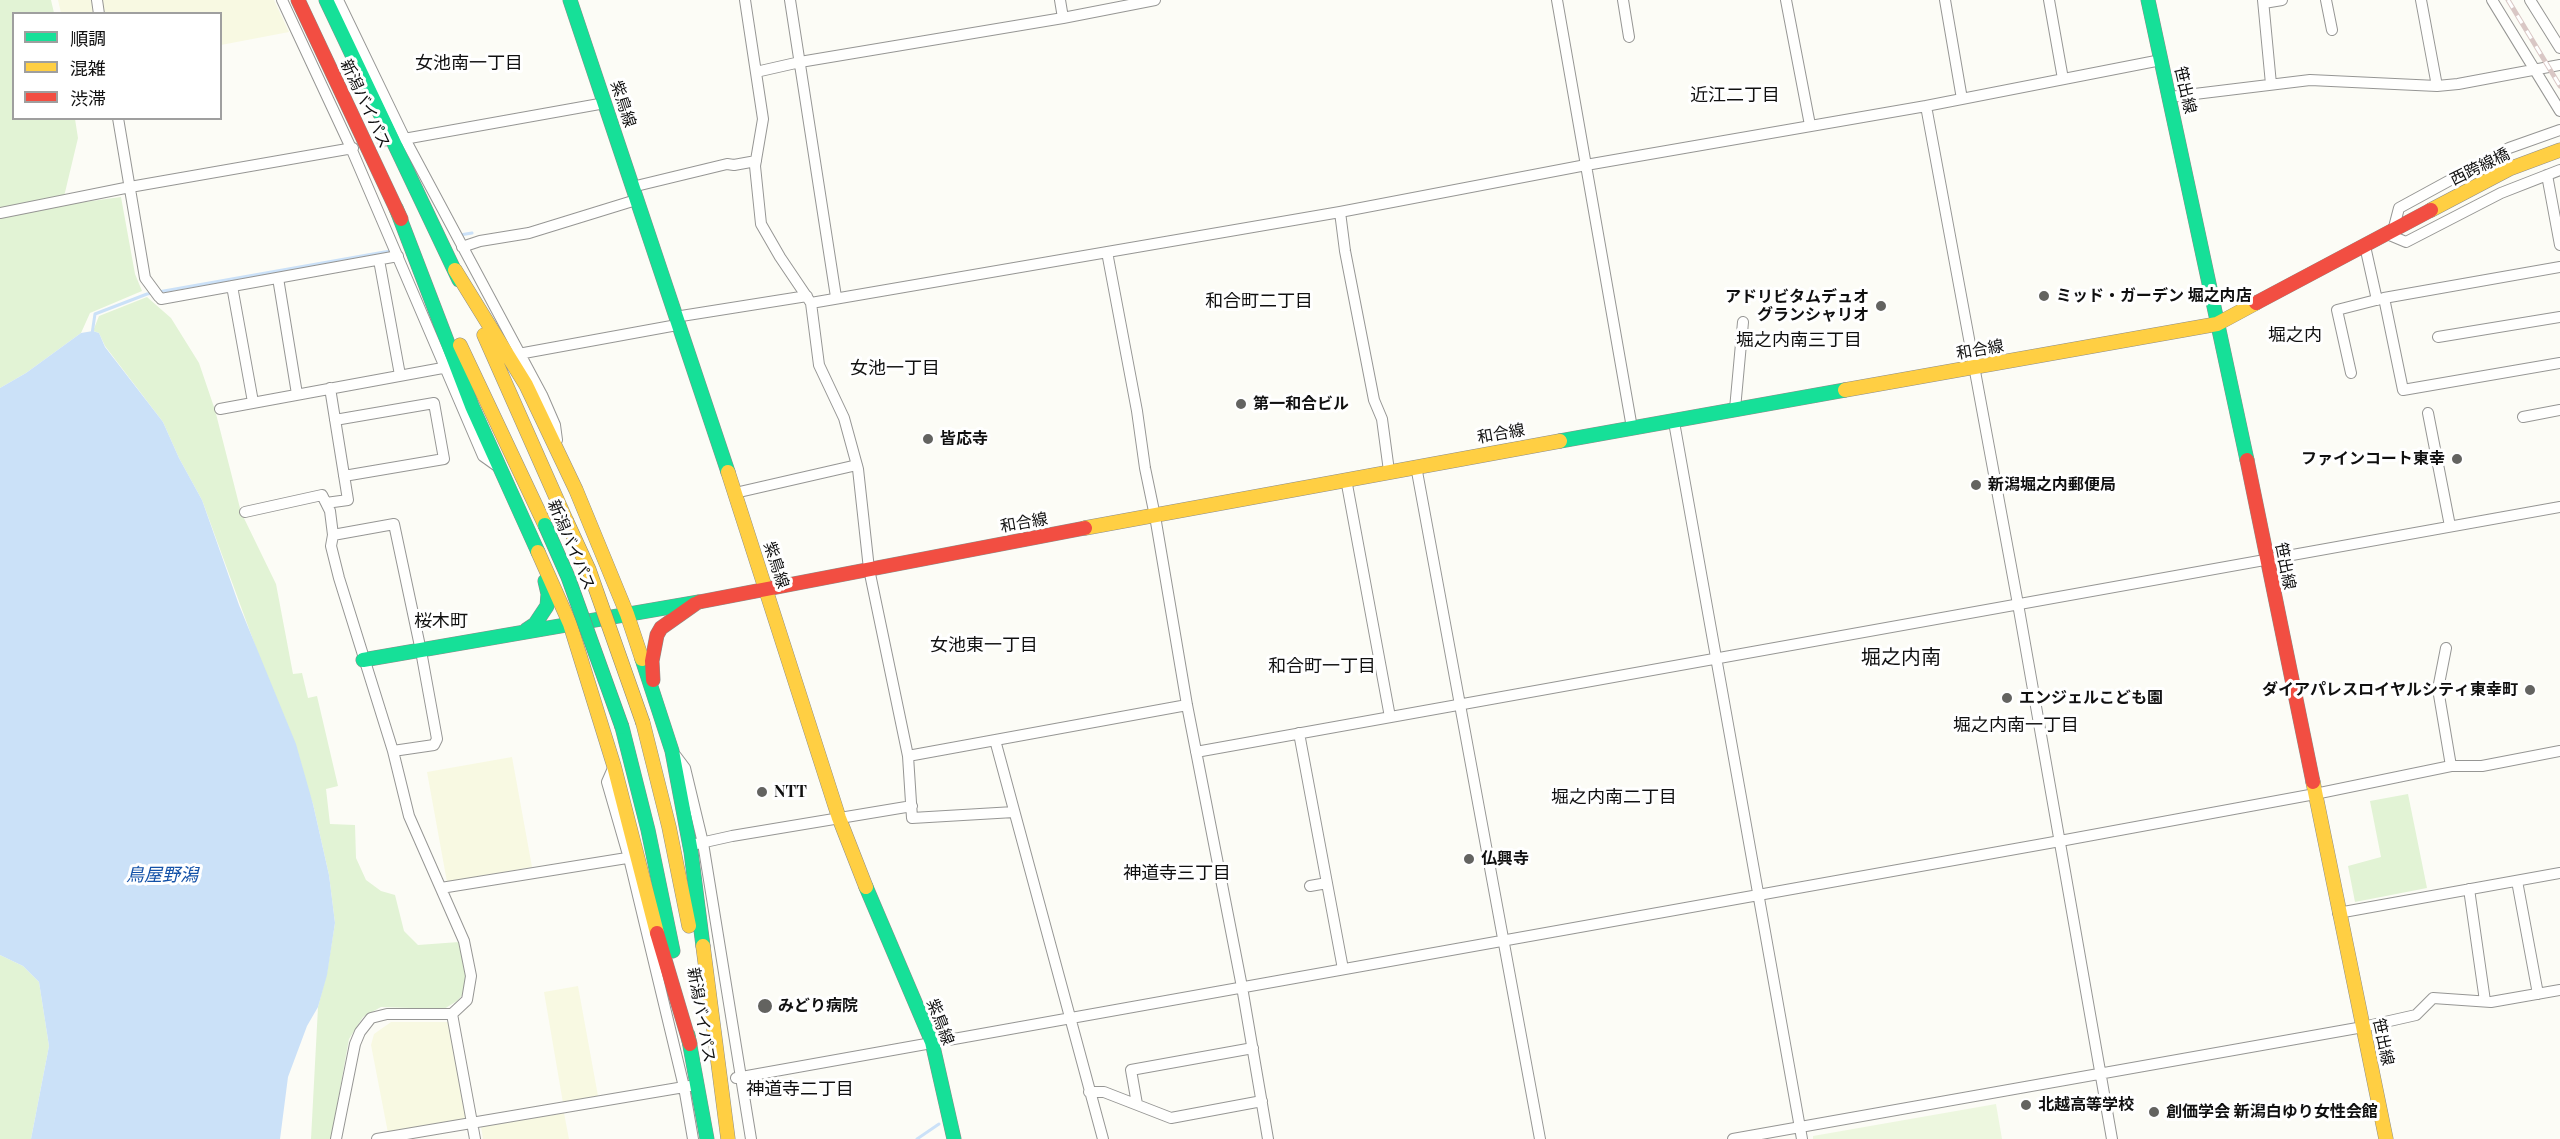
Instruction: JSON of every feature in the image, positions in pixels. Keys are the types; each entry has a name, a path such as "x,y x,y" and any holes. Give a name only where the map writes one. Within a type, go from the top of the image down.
{"main road":[{"name":"新潟バイパス","path":"298,0 545,525 572,588 622,727 648,830 707,1139"},
{"name":"新潟バイパス","path":"326,0 455,270 566,520 609,624 643,723 672,838 728,1139"},
{"name":"紫鳥線","path":"570,0 767,590 839,818 932,1042 954,1139"},
{"name":"笹出線","path":"2148,0 2238,414 2266,561 2386,1139"},
{"name":"西跨線橋","path":"2417,218 2509,170 2560,150"},
{"path":"396,208 468,395 570,624 614,766 660,944 690,1044"},
{"name":"和合線","path":"363,660 767,590 1346,478 1674,422 1735,409 1975,368 2110,341 2217,324 2417,218"},
{"path":"455,270 526,385 559,455 627,614 672,751 691,852 728,1139"},
{"path":"570,624 592,615 599,606 601,598 597,558 586,515"},
{"path":"522,633 535,624 547,606 548,594 543,572 544,566"},
{"path":"659,712 652,661 657,634 667,623 699,602"},
{"path":"595,706 596,670 603,647 614,624 627,614"}],"street":[{"path":"282,0 352,148 483,456 499,468"},
{"path":"338,0 405,139 515,354 542,395 555,425 559,455"},
{"path":"746,0 763,119 756,161 761,224 809,299 819,365 844,418 857,465 869,569 908,756 912,818 1014,812"},
{"path":"790,0 836,297"},
{"path":"1060,0 1063,18"},
{"path":"756,72 800,62 1063,18 1155,0"},
{"path":"1557,0 1632,428"},
{"path":"1623,0 1629,37"},
{"path":"1786,0 1810,125"},
{"path":"1945,0 1962,99"},
{"path":"2049,0 2063,79"},
{"path":"2271,84 2263,2 2282,0"},
{"path":"2326,0 2332,30"},
{"path":"2421,0 2437,86"},
{"path":"2492,0 2560,111"},
{"path":"2530,0 2560,48"},
{"path":"515,354 676,321 809,299 836,297 1340,212 1586,165 1926,106 2161,60"},
{"path":"2170,98 2310,80 2437,86 2537,71 2560,65"},
{"path":"405,139 605,103"},
{"path":"1926,106 2018,604 2112,1139"},
{"path":"118,120 145,278 158,295 232,286 398,256"},
{"path":"2560,129 2509,148 2399,208 2390,233 2406,242 2501,193 2560,170"},
{"path":"0,213 130,186 352,148"},
{"path":"462,248 480,241 529,233 634,194 727,164 756,161"},
{"path":"2547,175 2560,244"},
{"path":"1340,212 1345,251 1374,400 1382,419 1389,471"},
{"path":"2365,246 2403,390 2560,363"},
{"path":"1107,252 1187,705 1242,987 1268,1139"},
{"path":"379,260 400,375"},
{"path":"2351,373 2337,310 2380,299 2560,267"},
{"path":"278,278 297,394"},
{"path":"232,286 253,402"},
{"path":"2438,337 2560,318"},
{"path":"1735,409 1743,322"},
{"path":"220,409 447,367"},
{"path":"326,503 348,500 330,388"},
{"path":"335,420 434,403 444,459 344,476"},
{"path":"2523,417 2560,410"},
{"path":"2428,413 2450,526"},
{"path":"1674,422 1802,1139"},
{"path":"735,493 857,465"},
{"path":"1416,466 1540,1139"},
{"path":"1346,478 1390,717"},
{"path":"245,512 322,495 330,511 333,556 363,660 393,751 409,816 464,941 471,976 467,1000 452,1014 387,1014 371,1018 360,1032 355,1044 336,1139"},
{"path":"1196,752 2560,507"},
{"path":"333,535 394,524 437,739 434,745 393,751"},
{"path":"2446,648 2438,688 2451,766"},
{"path":"908,756 1187,705"},
{"path":"1299,734 1343,969"},
{"path":"995,740 1068,1017 1103,1139"},
{"path":"672,751 685,768 752,1139"},
{"path":"739,1077 2060,841 2315,794 2451,766 2482,766 2560,751"},
{"path":"614,766 608,782 631,858 687,1086 693,1139"},
{"path":"699,843 912,806"},
{"path":"441,888 631,858"},
{"path":"2338,913 2560,873"},
{"path":"2517,881 2538,994"},
{"path":"1310,886 1327,884"},
{"path":"2469,889 2485,1001"},
{"path":"1733,1139 2363,1027 2416,1015 2433,998 2485,1001 2538,994 2560,994"},
{"path":"452,1014 475,1139"},
{"path":"1137,1104 1131,1070 1253,1048"},
{"path":"377,1139 687,1086"},
{"path":"1089,1092 1104,1092 1171,1118 1262,1101"}],"green space":[{"path":"0,0 51,0 54,12 12,12 12,120 75,120 78,138 62,205 121,197 135,274 142,291 90,313 81,333 26,373 0,388"},
{"path":"58,0 274,0 289,32 222,45 222,12 61,12"},
{"path":"147,297 171,318 199,363 215,410 241,512 276,584 293,674 302,673 308,698 317,696 338,786 326,789 330,824 355,825 356,858 366,880 381,891 395,895 404,931 418,945 459,942 465,975 465,992 457,1001 444,1009 381,1007 363,1017 349,1039 331,1139 311,1139 318,1007 327,972 335,923 329,875 313,804 202,500 163,422 105,346 99,333 93,331 99,316"},
{"path":"512,757 532,867 447,882 427,772"},
{"path":"2408,794 2427,888 2355,902 2348,866 2381,857 2370,801"},
{"path":"0,955 23,966 39,982 49,1046 31,1139 0,1139"},
{"path":"578,986 598,1096 563,1103 544,992"},
{"path":"391,1022 448,1022 466,1119 388,1133 371,1045 374,1034"},
{"path":"1996,1104 2002,1139 1813,1139 1813,1136"},
{"path":"564,1113 569,1139 483,1139 481,1127"}],"water":[{"name":"鳥屋野潟","path":"93,331 99,333 105,347 163,422 202,500 239,605 296,744 313,804 329,875 335,923 327,975 318,1007 307,1026 288,1077 280,1139 31,1139 49,1046 39,982 23,966 0,955 0,388 26,373 81,333"}],"waterway":[{"path":"460,235 472,233"},
{"path":"92,334 95,314 147,294 390,251"},
{"path":"917,1139 939,1124"}],"tunnel":[{"path":"362,146 397,140"}],"railway":[{"path":"2508,0 2560,86"}],"traffic: fast":[{"path":"326,0 459,280"},
{"path":"570,0 728,472"},
{"path":"2148,0 2247,460"},
{"path":"396,208 472,406 538,552"},
{"path":"1560,441 1845,390"},
{"path":"545,525 568,577 622,727"},
{"path":"526,630 535,624 547,606 548,594 545,581"},
{"path":"363,660 699,602"},
{"path":"642,659 672,751 691,852 703,946"},
{"path":"622,727 648,830 673,951"},
{"path":"866,887 932,1042 954,1139"},
{"path":"688,1035 707,1139"}],"traffic: slow":[{"path":"2431,210 2509,169 2560,150"},
{"path":"455,270 526,385 576,490 627,614 642,659"},
{"path":"1845,390 2217,324 2256,303"},
{"path":"484,335 566,520"},
{"path":"460,345 545,525"},
{"path":"1085,528 1560,441"},
{"path":"728,472 839,818 866,887"},
{"path":"566,520 589,570 643,723"},
{"path":"538,552 570,624 614,766 657,933"},
{"path":"643,723 669,827 689,926"},
{"path":"2313,782 2386,1139"},
{"path":"703,946 728,1139"}],"traffic: jam":[{"path":"298,0 401,219"},
{"path":"2256,303 2431,210"},
{"path":"2247,460 2313,782"},
{"path":"699,602 1085,528"},
{"path":"653,680 652,661 657,635 661,628 695,604"},
{"path":"657,933 690,1044"}],"place":[{"name":"ミッド・ガーデン 堀之内店","path":"2044,296"},
{"name":"アドリビタムデュオ グランシャリオ","path":"1881,306"},
{"name":"第一和合ビル","path":"1241,404"},
{"name":"皆応寺","path":"928,439"},
{"name":"ファインコート東幸","path":"2457,459"},
{"name":"新潟堀之内郵便局","path":"1976,485"},
{"name":"ダイアパレスロイヤルシティ東幸町","path":"2530,690"},
{"name":"エンジェルこども園","path":"2007,698"},
{"name":"NTT","path":"762,792"},
{"name":"仏興寺","path":"1469,859"},
{"name":"みどり病院","path":"765,1006"},
{"name":"北越高等学校","path":"2026,1105"},
{"name":"創価学会 新潟白ゆり女性会館","path":"2154,1112"}],"district":[{"name":"女池南一丁目","path":"469,63"},
{"name":"近江二丁目","path":"1735,95"},
{"name":"和合町二丁目","path":"1259,301"},
{"name":"堀之内","path":"2295,335"},
{"name":"堀之内南三丁目","path":"1799,340"},
{"name":"女池一丁目","path":"895,368"},
{"name":"桜木町","path":"441,621"},
{"name":"女池東一丁目","path":"984,645"},
{"name":"堀之内南","path":"1901,658"},
{"name":"和合町一丁目","path":"1322,666"},
{"name":"堀之内南一丁目","path":"2016,725"},
{"name":"堀之内南二丁目","path":"1614,797"},
{"name":"神道寺三丁目","path":"1177,873"},
{"name":"神道寺二丁目","path":"800,1089"}]}
